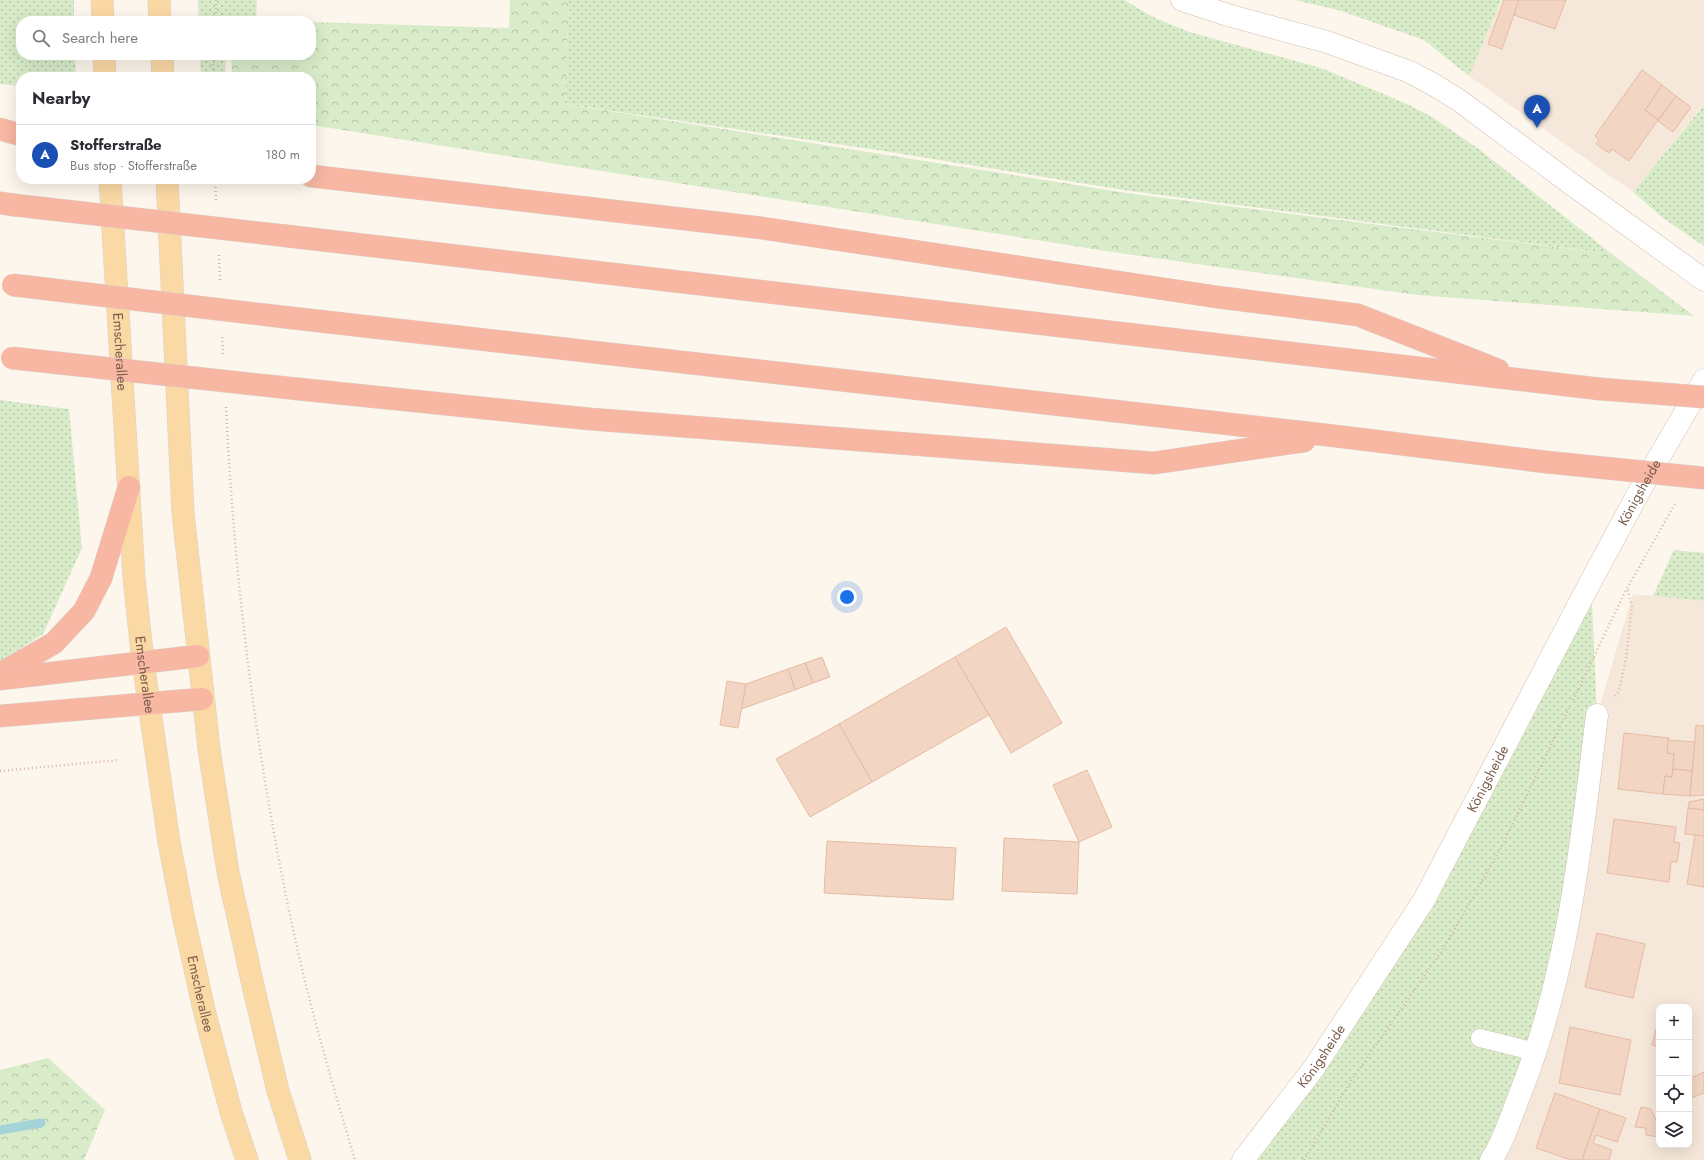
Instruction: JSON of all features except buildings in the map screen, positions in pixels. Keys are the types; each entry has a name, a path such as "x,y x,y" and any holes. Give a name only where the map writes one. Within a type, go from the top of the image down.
{"highway":[{"path":"316,177 762,228 1217,297 1358,315 1527,381"},
{"path":"7,204 1527,381 1600,389 1704,397"},
{"path":"7,284 292,318 1335,436 1546,462 1704,478"},
{"path":"6,357 590,419 1154,463 1335,436"},
{"path":"0,674 54,643 84,611 101,578 129,487"},
{"path":"0,679 198,656"},
{"path":"0,716 202,699"}],"main road":[{"path":"102,0 103,16"},
{"path":"159,0 160,16"},
{"path":"104,60 105,72"},
{"path":"162,60 163,72"},
{"name":"Emscherallee","path":"110,184 134,578 143,662 169,842 183,915 205,1014 227,1097 247,1160"},
{"path":"167,184 183,513 202,699 228,872 277,1083 300,1160"}],"street":[{"path":"1182,0 1231,16 1327,42 1410,72 1460,101 1570,184 1704,280"},
{"name":"Königsheide","path":"1243,1160 1314,1068 1424,900 1594,575 1640,490 1704,380"},
{"path":"1491,1160 1498,1151 1536,1052 1555,985 1577,872 1598,715"}],"lane":[{"path":"1480,1038 1536,1052"}],"path":[{"path":"216,0 216,16"},
{"path":"212,72 214,60"},
{"path":"215,184 216,203"},
{"path":"218,251 220,282"},
{"path":"222,330 224,362"},
{"path":"225,402 240,596 259,742 271,816 290,916 314,1016 355,1160"},
{"path":"1304,1160 1351,1081 1447,943 1467,909 1505,840 1627,588 1677,500"},
{"path":"1618,691 1623,673 1632,606 1627,588"},
{"path":"0,770 118,760"}],"shaded area":[{"path":"1501,0 1704,0 1704,104 1633,192 1469,76"},
{"path":"1633,594 1704,601 1704,1160 1491,1160 1597,715"}],"green space":[{"path":"0,0 74,0 74,16 16,16 16,60 75,60 76,72 16,72 16,86 0,84"},
{"path":"198,0 257,0 256,16 199,16"},
{"path":"510,0 569,0 565,104 1133,194 1612,254 1694,316 1417,295 1112,252 316,126 316,72 232,72 231,60 316,60 316,22 509,28"},
{"path":"569,0 1124,0 1153,17 1189,32 1321,68 1405,103 1432,117 1480,150 1612,254 1130,191 884,151 565,104"},
{"path":"1295,0 1501,0 1469,76 1424,40 1338,10"},
{"path":"200,60 226,60 225,72 201,72"},
{"path":"1704,105 1704,246 1663,218 1633,192"},
{"path":"0,400 69,409 82,548 43,634 0,662"},
{"path":"1674,550 1704,553 1704,601 1653,596"},
{"path":"1591,581 1597,715 1555,985 1491,1160 1243,1160 1424,901"},
{"path":"48,1058 105,1110 84,1160 0,1160 0,1070"}],"waterway":[{"path":"0,1130 41,1123"}],"place":[{"name":"Stofferstraße","path":"1537,128"}]}
